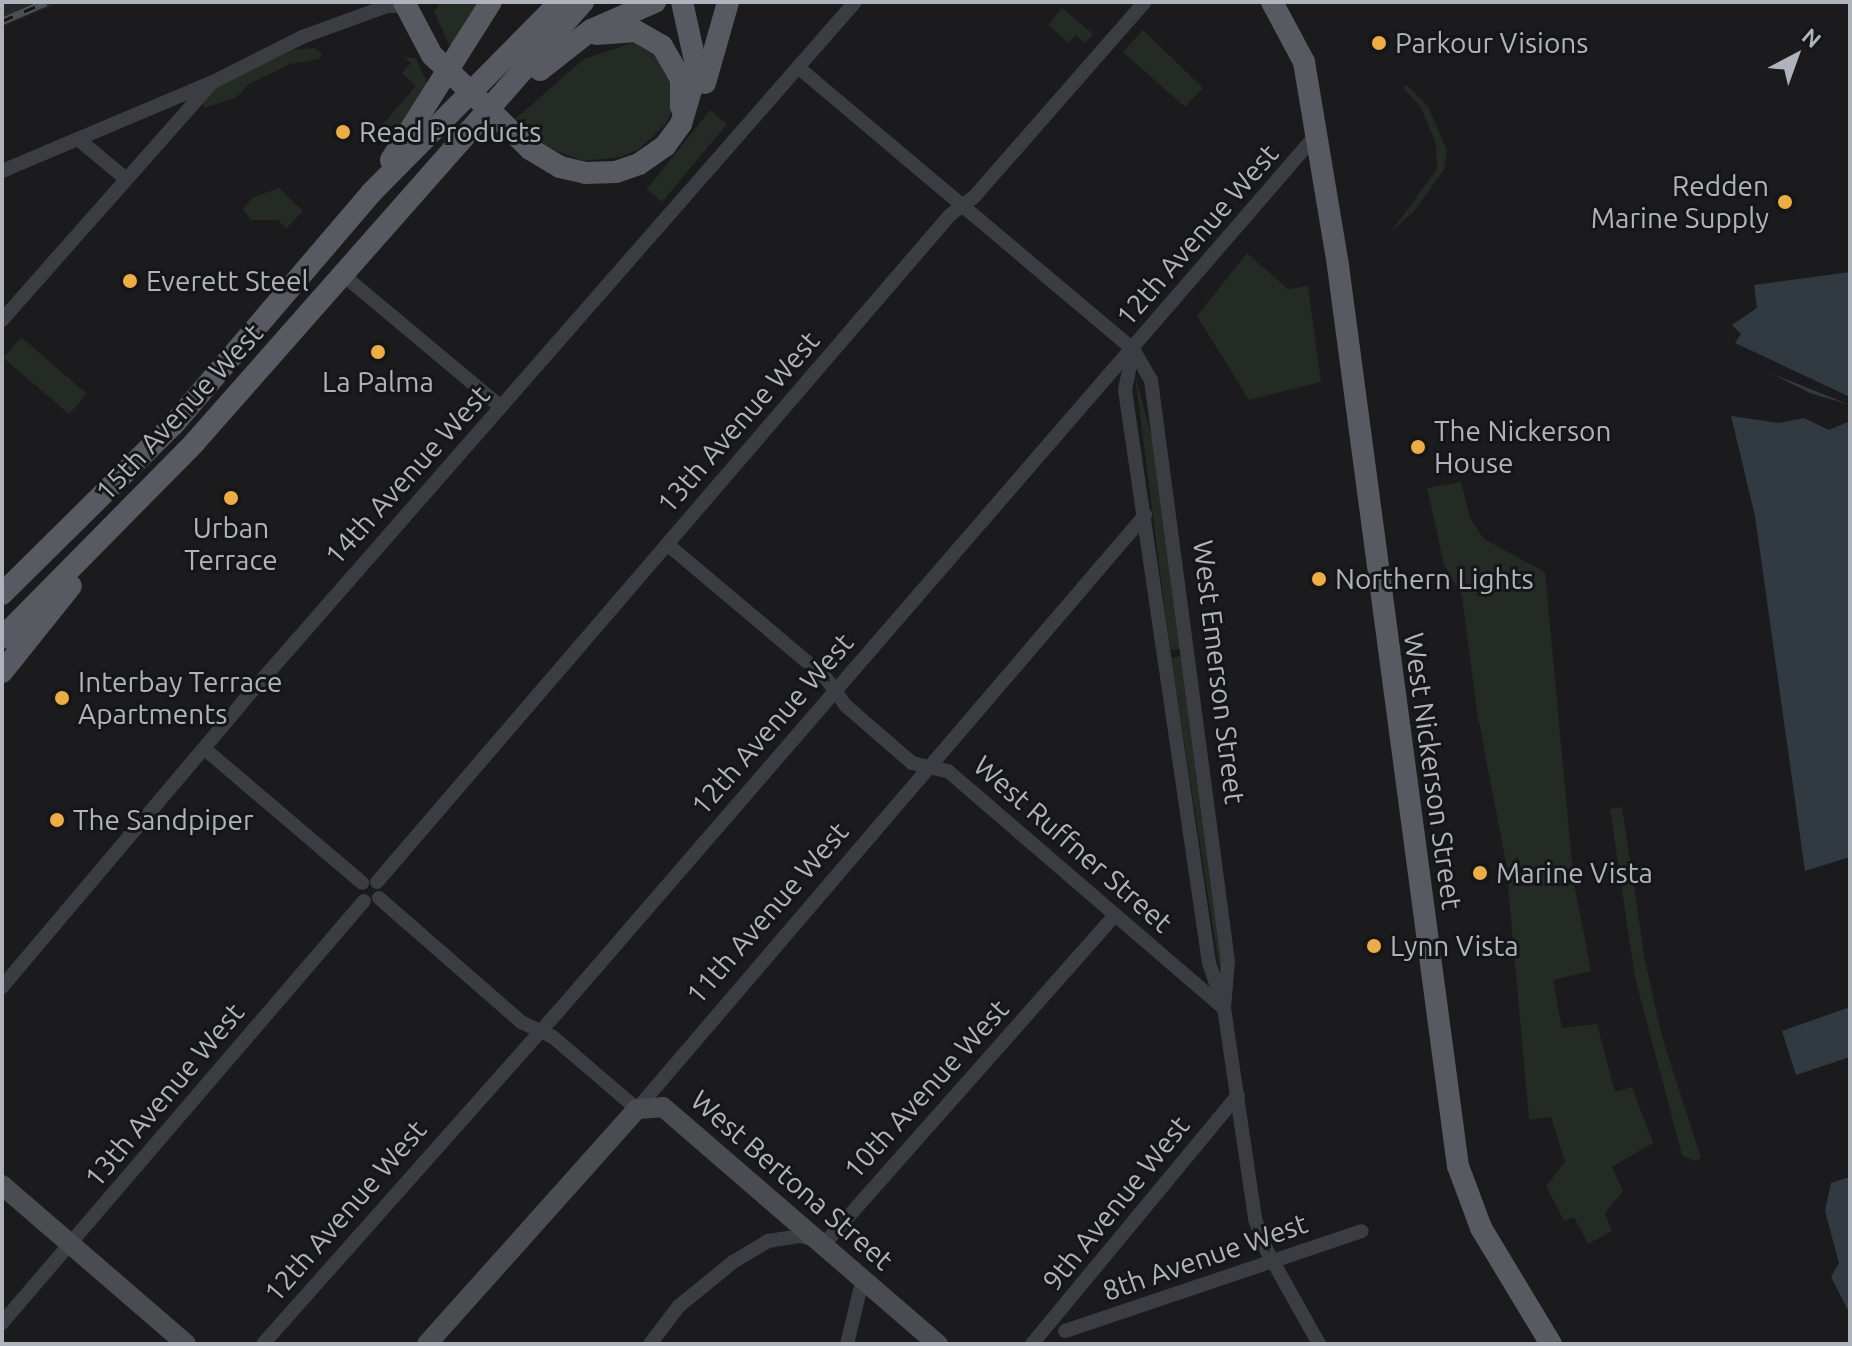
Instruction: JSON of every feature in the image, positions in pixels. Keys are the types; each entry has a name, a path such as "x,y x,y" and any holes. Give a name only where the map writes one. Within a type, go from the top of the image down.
{"main road":[{"path":"371,193 491,2"},
{"name":"15th Avenue West","path":"2,638 119,522 583,2"},
{"path":"433,169 575,40 655,2"},
{"path":"676,132 692,98 697,70 682,2"},
{"path":"393,3 432,55 530,149 560,167 585,173 639,164 676,132 701,95 728,2"},
{"name":"West Nickerson Street","path":"1272,2 1301,51 1316,135 1458,1166 1481,1228 1551,1344"},
{"name":"15th Avenue West","path":"4,586 193,402 371,193 556,6"},
{"path":"575,40 624,29 662,46 681,79 676,132"},
{"path":"2,672 119,522"}],"street":[{"path":"2,171 213,82 272,49 393,3 414,2"},
{"name":"14th Avenue West","path":"2,987 206,750 240,705 855,2"},
{"name":"13th Avenue West","path":"369,882 962,205 1145,2"},
{"name":"West Emerson Street","path":"799,68 1133,349 1151,380 1228,962 1224,1008"},
{"path":"2,320 213,82"},
{"name":"12th Avenue West","path":"263,1344 1133,349 1316,135"},
{"path":"78,139 126,179"},
{"path":"342,274 501,407"},
{"name":"West Emerson Street","path":"1133,349 1125,390 1209,963 1224,1008 1255,1219 1273,1261 1319,1344"},
{"name":"11th Avenue West","path":"427,1344 637,1109 1145,515"},
{"name":"West Ruffner Street","path":"667,544 825,677 834,692 912,763 948,771 1224,1008"},
{"path":"206,750 369,882 372,899 521,1022 539,1031 637,1109"},
{"name":"13th Avenue West","path":"2,1323 372,899"},
{"name":"10th Avenue West","path":"825,1243 1114,916"},
{"name":"9th Avenue West","path":"1032,1344 1238,1095"},
{"name":"West Bertona Street","path":"637,1109 663,1107 675,1112 938,1344"},
{"path":"2,1185 186,1344"},
{"name":"8th Avenue West","path":"1068,1338 1362,1231"},
{"path":"650,1344 679,1306 733,1262 768,1241 801,1236 825,1243"},
{"path":"847,1344 863,1278"},
{"path":"1053,1321 1068,1338"}],"shaded area":[{"path":"2,2 61,2 2,27"},
{"path":"441,2 482,2 453,53 434,12"},
{"path":"1062,8 1093,34 1085,43 1076,35 1069,43 1048,25"},
{"path":"1143,30 1203,88 1185,107 1123,52"},
{"path":"641,40 654,49 672,77 672,110 665,125 639,149 621,157 583,161 546,147 515,119 584,59"},
{"path":"314,48 322,54 319,59 290,64 249,84 236,98 204,108 203,101 216,87 293,50"},
{"path":"404,57 416,58 428,85 393,139 380,127 416,86 402,73 411,63"},
{"path":"1407,85 1428,106 1447,151 1444,170 1414,211 1390,233 1437,169 1436,144 1420,106 1403,88"},
{"path":"710,110 727,124 662,202 647,189"},
{"path":"279,188 303,211 286,229 278,220 251,220 243,209 252,198"},
{"path":"1247,253 1288,289 1308,286 1321,382 1249,400 1197,316"},
{"path":"1850,272 1850,405 1810,393 1729,352 1741,334 1732,325 1757,308 1754,285"},
{"path":"21,337 87,394 69,414 3,358"},
{"path":"1135,375 1156,453 1182,649 1170,650"},
{"path":"1731,416 1779,423 1804,418 1829,430 1850,421 1850,857 1805,871 1755,516"},
{"path":"1461,482 1470,518 1484,539 1545,572 1574,884 1591,971 1553,980 1562,1028 1597,1024 1615,1092 1632,1087 1653,1143 1612,1167 1623,1191 1605,1213 1612,1231 1588,1244 1574,1217 1564,1221 1546,1186 1565,1162 1551,1117 1529,1120 1506,863 1477,712 1462,596 1444,564 1427,488"},
{"path":"1182,656 1225,965 1219,966 1171,658"},
{"path":"1622,807 1645,961 1663,1040 1701,1158 1695,1161 1682,1155 1635,978 1610,809"},
{"path":"1850,1007 1850,1057 1796,1075 1782,1031"},
{"path":"1850,1177 1850,1314 1831,1277 1839,1263 1825,1211 1831,1183"}],"pier":[{"path":"1733,342 1850,397 1850,405 1756,367 1729,352"}],"railway":[{"path":"2,21 46,2"}],"place":[{"name":"Parkour Visions","path":"1379,43"},
{"name":"Read Products","path":"343,132"},
{"name":"Redden Marine Supply","path":"1785,202"},
{"name":"Everett Steel","path":"130,281"},
{"name":"La Palma","path":"378,352"},
{"name":"The Nickerson House","path":"1418,447"},
{"name":"Urban Terrace","path":"231,498"},
{"name":"Northern Lights","path":"1319,579"},
{"name":"Interbay Terrace Apartments","path":"62,698"},
{"name":"The Sandpiper","path":"57,820"},
{"name":"Marine Vista","path":"1480,873"},
{"name":"Lynn Vista","path":"1374,946"}]}
